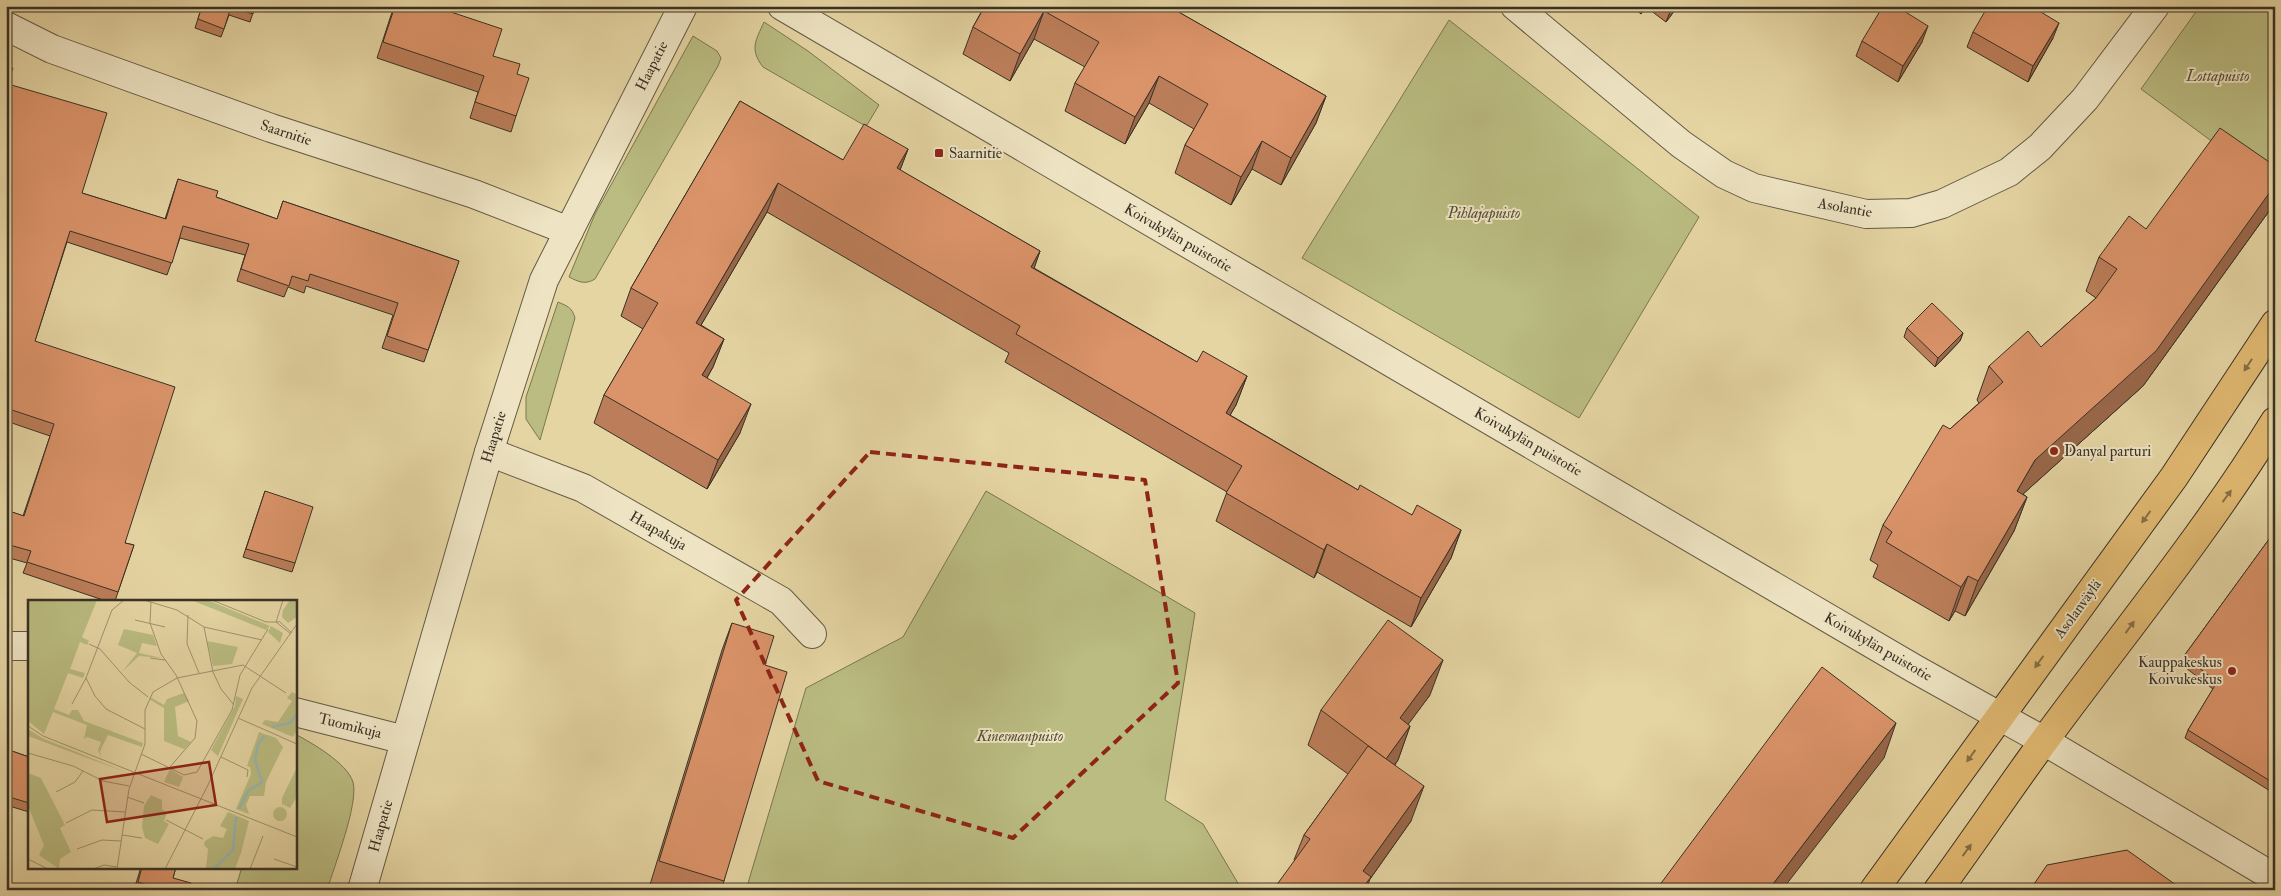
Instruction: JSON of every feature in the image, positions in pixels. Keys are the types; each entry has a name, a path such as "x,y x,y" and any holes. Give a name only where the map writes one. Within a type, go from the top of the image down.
{"main road":[{"name":"Asolanväylä","path":"1874,890 2174,478 2275,324"},
{"path":"1938,890 2044,742 2238,481 2275,421"}],"street":[{"name":"Haapatie","path":"362,890 489,452 544,280 683,6"},
{"name":"Koivukylän puistotie","path":"782,6 2275,878"},
{"name":"Asolantie","path":"1515,6 1681,144 1724,174 1754,188 1866,214 1911,213 1942,204 2009,172 2040,147 2085,99 2155,6"},
{"name":"Saarnitie","path":"6,26 52,50 271,128 474,194 569,231"},
{"name":"Haapakuja","path":"489,452 584,488 781,601 812,634"},
{"path":"6,646 28,646"},
{"name":"Tuomikuja","path":"296,712 405,740"}],"highlighted area":[{"path":"870,452 1145,480 1178,683 1013,838 818,781 736,600"}],"green space":[{"name":"Lottapuisto","path":"2200,6 2275,6 2275,188 2141,89"},
{"name":"Pihlajapuisto","path":"1449,20 1699,217 1579,418 1302,258"},
{"path":"764,22 808,51 879,105 867,125 862,124 763,67 756,55 755,45"},
{"path":"693,36 717,51 721,58 718,66 595,279 582,282 569,277 595,214"},
{"path":"558,302 571,309 575,318 540,440 526,419 526,397"},
{"name":"Kinesmanpuisto","path":"986,491 1195,613 1165,800 1203,824 1242,890 746,890 806,688 903,637"},
{"path":"296,735 336,761 344,768 353,782 354,792 349,819 327,890 235,890 242,868 296,868"}],"building":[{"path":"202,6 255,6 253,14 231,7 224,29 198,19"},
{"path":"395,6 433,6 502,29 493,56 520,64 517,74 529,78 516,116 475,102 484,76 383,42"},
{"path":"985,6 1168,6 1326,96 1291,158 1262,141 1241,177 1185,145 1208,104 1159,76 1135,117 1075,83 1099,42 1044,11 1020,54 973,27"},
{"path":"1663,6 1674,6 1670,12"},
{"path":"1883,6 1896,6 1928,26 1903,66 1862,41"},
{"path":"1988,6 2031,6 2059,23 2033,66 1973,32"},
{"path":"6,66 13,68 8,84 107,113 82,193 166,219 178,179 218,191 216,197 277,219 283,201 459,261 428,350 387,336 398,303 310,274 308,281 292,276 289,286 241,269 249,244 183,226 172,263 70,231 35,341 175,387 125,543 134,545 118,592 27,562 31,551 6,544 6,510 24,516 54,424 6,408"},
{"path":"740,101 843,160 864,124 908,149 897,168 1040,251 1031,267 1197,362 1203,351 1247,376 1226,413 1358,490 1360,485 1412,515 1417,505 1461,530 1421,598 1327,544 1324,550 1226,493 1242,466 1016,334 1020,326 778,183 696,323 724,339 702,375 751,404 718,460 604,395 658,303 631,288"},
{"path":"2220,128 2275,166 2275,185 2156,351 2035,460 2017,491 2027,497 1978,581 1968,576 1961,587 1886,542 1892,532 1883,525 1943,425 1950,429 2003,382 1989,366 2028,331 2041,347 2096,298 2117,269 2099,257 2129,216 2146,229"},
{"path":"1932,303 1963,333 1938,358 1907,328"},
{"path":"265,491 313,507 295,563 246,549"},
{"name":"Kauppakeskus Koivukeskus","path":"2275,531 2275,784 2188,730 2217,682 2184,656"},
{"path":"1388,620 1443,660 1400,718 1410,726 1386,759 1321,710"},
{"path":"732,623 774,636 765,665 787,672 724,881 659,861"},
{"path":"1822,667 1896,723 1773,884 1780,889 1656,890"},
{"path":"1368,746 1424,786 1363,871 1371,877 1361,890 1273,890 1310,839 1304,835"},
{"path":"6,749 28,757 28,803 6,796"},
{"path":"2127,850 2183,890 2030,890 2047,865"},
{"path":"142,868 176,868 173,878 191,883 189,890 156,890 156,888 138,882"}],"place":[{"name":"Saarnitie","path":"939,153"},
{"name":"Danyal parturi","path":"2054,451"},
{"name":"Kauppakeskus Koivukeskus","path":"2232,671"}]}
